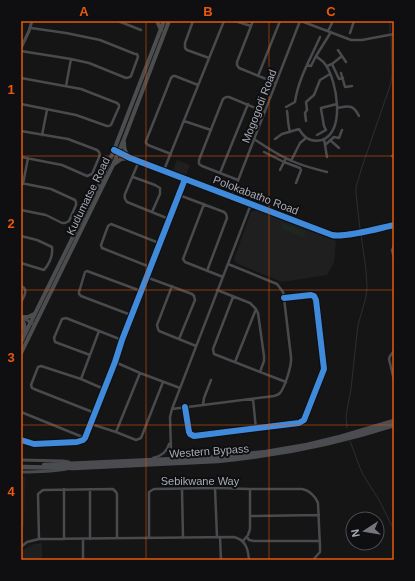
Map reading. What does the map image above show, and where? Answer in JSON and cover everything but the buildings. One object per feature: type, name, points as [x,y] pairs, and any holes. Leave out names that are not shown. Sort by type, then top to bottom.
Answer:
[{"type":"highway","name":"Western Bypass","points":[[74,466],[241,455],[286,449],[340,437],[394,421]]},
{"type":"highway","name":"Western Bypass","points":[[21,467],[218,461],[287,453],[341,441],[394,424]]},
{"type":"highway","name":"Western Bypass","points":[[21,464],[38,466]]},
{"type":"main road","points":[[158,21],[161,30]]},
{"type":"main road","name":"Kudumatse Road","points":[[21,342],[24,335],[33,323],[36,312],[116,151],[161,30],[167,21]]},
{"type":"main road","name":"Kudumatse Road","points":[[21,353],[33,323],[113,165],[116,151],[124,139],[167,21]]},
{"type":"main road","points":[[124,139],[124,149],[130,158]]},
{"type":"main road","points":[[113,165],[121,159],[130,158]]},
{"type":"main road","points":[[24,335],[25,327],[21,317],[28,317],[36,312]]},
{"type":"street","points":[[21,48],[31,28],[32,21]]},
{"type":"street","points":[[118,21],[141,30]]},
{"type":"street","points":[[193,21],[185,43],[185,48],[209,58]]},
{"type":"street","points":[[164,170],[224,21]]},
{"type":"street","points":[[235,21],[251,26]]},
{"type":"street","points":[[253,21],[237,65],[239,68],[276,83]]},
{"type":"street","points":[[258,76],[280,21]]},
{"type":"street","points":[[300,21],[351,40],[362,40],[394,34]]},
{"type":"street","name":"Mogogodi Road","points":[[232,196],[300,21]]},
{"type":"street","points":[[307,65],[311,66],[330,32],[332,21]]},
{"type":"street","points":[[350,33],[354,21]]},
{"type":"street","points":[[21,51],[89,63],[126,78],[131,76],[138,57],[137,54],[100,40],[31,28]]},
{"type":"street","points":[[290,132],[287,109],[295,102],[307,65],[320,37]]},
{"type":"street","points":[[338,50],[346,62]]},
{"type":"street","points":[[275,139],[282,134],[298,129],[306,138],[314,140],[324,139],[335,125],[337,104],[335,88],[327,66],[316,56]]},
{"type":"street","points":[[327,66],[342,56]]},
{"type":"street","points":[[66,86],[71,59]]},
{"type":"street","points":[[332,64],[339,79],[343,78]]},
{"type":"street","points":[[341,72],[345,87],[352,86]]},
{"type":"street","points":[[306,121],[306,102],[314,95],[320,80],[330,74]]},
{"type":"street","points":[[171,154],[146,144],[170,78],[175,76],[198,85]]},
{"type":"street","points":[[21,78],[81,89],[119,104],[119,107],[111,125],[106,126],[76,115],[21,104]]},
{"type":"street","points":[[238,180],[199,164],[199,160],[223,99],[229,96],[265,112]]},
{"type":"street","points":[[220,173],[248,104]]},
{"type":"street","points":[[317,135],[326,130],[321,109],[337,104]]},
{"type":"street","points":[[337,108],[352,108],[356,110],[359,116]]},
{"type":"street","points":[[42,135],[47,110]]},
{"type":"street","points":[[184,120],[211,130]]},
{"type":"street","points":[[325,145],[334,137],[339,138],[342,130]]},
{"type":"street","points":[[21,131],[68,139],[98,150],[100,155],[92,174],[87,176],[62,165],[21,157]]},
{"type":"street","points":[[291,161],[300,143],[306,138]]},
{"type":"street","points":[[254,139],[291,161],[327,172]]},
{"type":"street","points":[[324,139],[327,157]]},
{"type":"street","points":[[330,140],[339,148]]},
{"type":"street","name":"Polokabatho Road","points":[[116,151],[130,158],[336,236],[353,234],[394,225]]},
{"type":"street","points":[[264,152],[300,168],[301,170],[296,183]]},
{"type":"street","points":[[21,210],[46,215],[65,223],[69,221],[76,205],[75,200],[51,189],[22,184],[28,158]]},
{"type":"street","points":[[280,170],[286,158]]},
{"type":"street","points":[[140,161],[125,194],[125,199],[127,202],[169,219]]},
{"type":"street","points":[[133,177],[156,185],[160,188],[160,194],[152,212]]},
{"type":"street","points":[[21,440],[34,444],[77,442],[84,439],[116,362],[131,315],[185,179]]},
{"type":"street","points":[[179,195],[226,214],[227,218],[206,271]]},
{"type":"street","points":[[204,204],[184,259],[185,262],[223,276]]},
{"type":"street","points":[[175,459],[171,454],[170,417],[172,409],[251,204]]},
{"type":"street","points":[[150,267],[102,248],[101,245],[108,226],[111,224],[159,243]]},
{"type":"street","points":[[21,236],[37,240],[52,247],[50,261],[44,270],[21,263]]},
{"type":"street","points":[[394,246],[392,250],[394,258]]},
{"type":"street","points":[[172,409],[277,395],[281,392],[286,382],[292,358],[284,298],[281,289],[277,284],[228,264]]},
{"type":"street","points":[[131,315],[81,296],[79,292],[86,271],[141,291]]},
{"type":"street","points":[[146,278],[172,286],[194,296],[195,300],[180,339]]},
{"type":"street","points":[[21,286],[26,290],[21,302]]},
{"type":"street","points":[[172,286],[157,328],[159,331],[196,346]]},
{"type":"street","points":[[217,290],[250,303],[256,309],[258,313],[264,356],[264,361],[260,372]]},
{"type":"street","points":[[185,407],[189,432],[194,436],[301,423],[304,420],[324,369],[316,298],[311,294],[284,298]]},
{"type":"street","points":[[233,297],[213,351],[214,354],[286,382]]},
{"type":"street","points":[[235,362],[256,309]]},
{"type":"street","points":[[21,317],[33,323]]},
{"type":"street","points":[[90,355],[55,342],[54,338],[62,319],[66,318],[122,340]]},
{"type":"street","points":[[81,380],[99,331]]},
{"type":"street","points":[[394,351],[389,359],[394,380]]},
{"type":"street","points":[[116,362],[180,388]]},
{"type":"street","points":[[95,414],[32,388],[31,385],[40,366],[43,366],[104,390]]},
{"type":"street","points":[[116,432],[140,373]]},
{"type":"street","points":[[203,405],[211,380]]},
{"type":"street","points":[[91,424],[136,440],[142,438],[163,382]]},
{"type":"street","points":[[253,399],[256,429]]},
{"type":"street","points":[[21,412],[84,439]]},
{"type":"street","points":[[147,460],[163,454],[168,446],[170,436]]},
{"type":"street","points":[[21,460],[63,461],[74,466]]},
{"type":"street","points":[[21,472],[60,471],[74,466]]},
{"type":"street","points":[[215,488],[217,537]]},
{"type":"street","points":[[39,540],[38,494],[43,490],[64,489],[113,489],[116,492],[117,538]]},
{"type":"street","points":[[64,489],[64,539]]},
{"type":"street","points":[[90,489],[90,539]]},
{"type":"street","name":"Sebikwane Way","points":[[149,538],[149,492],[154,489],[304,489],[318,501],[320,541]]},
{"type":"street","points":[[182,489],[183,538]]},
{"type":"street","points":[[243,541],[247,538],[250,529],[250,489]]},
{"type":"street","points":[[250,516],[319,515]]},
{"type":"street","points":[[220,537],[221,560]]},
{"type":"street","points":[[21,547],[27,542],[39,540],[234,537],[243,541],[248,551],[249,560]]},
{"type":"street","points":[[247,538],[254,541],[320,541],[320,552],[313,560]]},
{"type":"street","points":[[83,539],[83,560]]},
{"type":"shaded area","points":[[177,160],[190,165],[186,175],[173,170]]},
{"type":"shaded area","points":[[256,210],[336,241],[334,263],[327,275],[282,282],[236,263],[234,259],[251,212]]},
{"type":"shaded area","points":[[282,223],[306,231],[304,237],[281,229]]},
{"type":"shaded area","points":[[21,477],[25,477],[24,526],[21,531]]},
{"type":"shaded area","points":[[42,543],[42,560],[21,560],[21,551],[34,544]]},
{"type":"waterway","points":[[390,21],[390,32]]},
{"type":"waterway","points":[[360,229],[356,187],[391,83],[391,36]]},
{"type":"waterway","points":[[347,428],[346,416],[351,389],[358,325],[366,297],[367,287],[361,235]]},
{"type":"waterway","points":[[350,441],[362,473],[379,500],[394,530]]},
{"type":"cycle path","points":[[114,150],[130,158],[332,235],[338,236],[354,234],[394,225]]},
{"type":"cycle path","points":[[21,440],[34,444],[77,442],[85,438],[185,179]]},
{"type":"cycle path","points":[[185,407],[189,432],[194,436],[299,423],[304,420],[324,369],[316,300],[314,296],[311,295],[284,298]]}]
